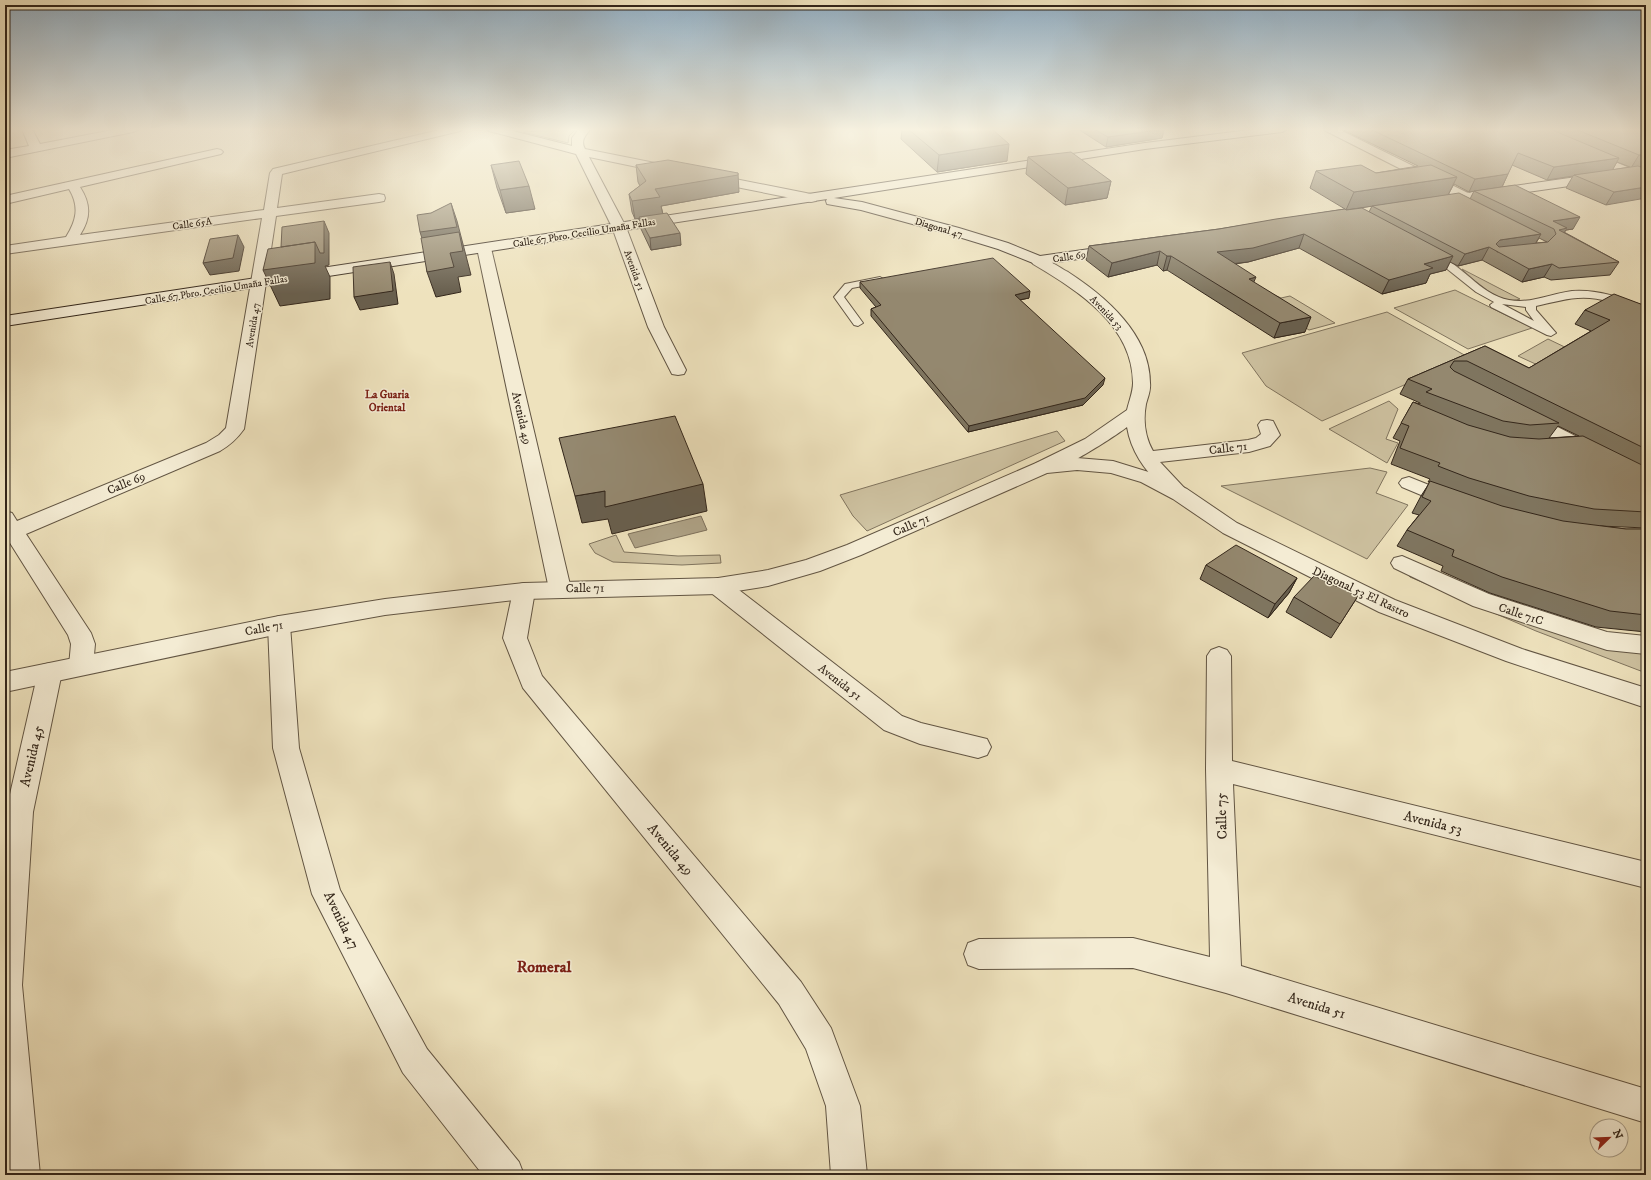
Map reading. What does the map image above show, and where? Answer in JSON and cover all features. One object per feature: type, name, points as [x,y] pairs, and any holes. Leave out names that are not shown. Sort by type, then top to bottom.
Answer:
[{"type":"street","points":[[5,200],[77,184]]},
{"type":"street","name":"Avenida 47","points":[[235,429],[274,184]]},
{"type":"street","name":"Avenida 51","points":[[597,184],[619,227],[656,327],[678,370]]},
{"type":"street","points":[[741,184],[811,198]]},
{"type":"street","name":"Calle 67 Pbro. Cecilio Umaña Fallas","points":[[5,321],[902,184]]},
{"type":"street","points":[[1432,184],[1465,202]]},
{"type":"street","points":[[1428,203],[1451,199],[1465,202],[1567,184]]},
{"type":"street","points":[[71,240],[79,226],[84,209],[82,197],[73,185]]},
{"type":"street","points":[[862,206],[853,203],[848,198],[864,190]]},
{"type":"street","name":"Calle 65A","points":[[5,250],[379,198]]},
{"type":"street","name":"Diagonal 47","points":[[789,201],[833,201],[862,206],[1003,246],[1038,261]]},
{"type":"street","name":"Calle 69","points":[[1038,261],[1132,247]]},
{"type":"street","name":"Avenida 49","points":[[484,248],[560,589]]},
{"type":"street","name":"Avenida 53","points":[[1038,261],[1063,274],[1085,290],[1105,307],[1125,330],[1138,356],[1142,383],[1136,412]]},
{"type":"street","name":"Calle 71","points":[[5,682],[279,625],[385,608],[524,591],[718,586],[768,578],[812,566],[854,550],[1070,456],[1116,428],[1136,412]]},
{"type":"street","name":"Diagonal 53 El Rastro","points":[[1136,412],[1135,426],[1139,442],[1147,458],[1161,476],[1180,494],[1230,528],[1387,606],[1514,655],[1646,698]]},
{"type":"street","points":[[1514,412],[1604,458]]},
{"type":"street","name":"Calle 71","points":[[1147,458],[1249,446],[1263,442],[1271,435],[1268,425]]},
{"type":"street","name":"Calle 69","points":[[9,525],[213,447],[226,439],[235,429]]},
{"type":"street","points":[[1545,446],[1577,444]]},
{"type":"street","points":[[1043,467],[1077,464],[1112,467],[1148,478],[1180,494]]},
{"type":"street","points":[[1409,483],[1472,508]]},
{"type":"street","points":[[9,525],[79,633],[82,644],[81,666]]},
{"type":"street","name":"Calle 71C","points":[[1402,563],[1480,600],[1607,641],[1646,645]]},
{"type":"street","name":"Avenida 51","points":[[718,586],[893,723],[920,733],[978,747]]},
{"type":"street","name":"Avenida 49","points":[[524,591],[515,638],[532,681],[790,993],[819,1040],[843,1106],[849,1175]]},
{"type":"street","name":"Avenida 47","points":[[279,625],[286,748],[327,894],[414,1061],[506,1175]]},
{"type":"street","name":"Calle 75","points":[[1219,656],[1219,769],[1226,977]]},
{"type":"street","name":"Avenida 45","points":[[22,1175],[6,985],[19,812],[50,672]]},
{"type":"street","name":"Avenida 53","points":[[1219,769],[1646,875]]},
{"type":"street","name":"Avenida 51","points":[[979,954],[1133,953],[1226,977],[1646,1106]]},
{"type":"lane","points":[[1419,250],[1454,269],[1467,281],[1490,297],[1508,303],[1532,305],[1581,294],[1608,298],[1646,311]]},
{"type":"lane","points":[[858,323],[839,297],[849,286],[894,278]]},
{"type":"lane","points":[[1467,281],[1462,288],[1551,333],[1531,310],[1532,305]]},
{"type":"shaded area","points":[[1462,269],[1520,299],[1505,299],[1489,292]]},
{"type":"shaded area","points":[[1264,290],[1281,298],[1290,296],[1335,323],[1309,330],[1250,293]]},
{"type":"shaded area","points":[[1455,290],[1532,328],[1468,349],[1394,308]]},
{"type":"shaded area","points":[[1387,312],[1468,357],[1322,421],[1266,386],[1242,353]]},
{"type":"shaded area","points":[[1548,339],[1571,350],[1542,367],[1518,356]]},
{"type":"shaded area","points":[[1389,401],[1398,409],[1386,439],[1398,443],[1387,463],[1329,429]]},
{"type":"shaded area","points":[[1057,431],[1065,441],[867,531],[853,516],[840,495]]},
{"type":"shaded area","points":[[1370,468],[1387,472],[1376,493],[1408,505],[1367,559],[1221,486]]},
{"type":"shaded area","points":[[701,516],[707,530],[635,548],[628,534]]},
{"type":"shaded area","points":[[616,535],[624,552],[678,556],[720,555],[721,563],[682,565],[613,562],[595,553],[589,544]]},
{"type":"shaded area","points":[[1402,569],[1646,654],[1646,673],[1536,631],[1410,577]]},
{"type":"building","points":[[498,184],[528,184],[529,186],[500,190]]},
{"type":"building","points":[[642,184],[684,184],[655,189],[660,197],[632,201],[629,194]]},
{"type":"building","points":[[1063,184],[1092,184],[1068,188]]},
{"type":"building","points":[[1340,184],[1408,184],[1354,192]]},
{"type":"building","points":[[1595,184],[1646,184],[1646,187],[1614,192]]},
{"type":"building","points":[[1515,185],[1580,217],[1553,221],[1567,228],[1559,230],[1619,262],[1559,268],[1552,264],[1529,269],[1489,247],[1465,254],[1372,206],[1459,193],[1541,234],[1500,240],[1496,244],[1499,247],[1548,242],[1556,234],[1554,229],[1474,191]]},
{"type":"building","points":[[451,203],[457,227],[420,232],[417,215],[431,213]]},
{"type":"building","points":[[1362,208],[1453,256],[1424,264],[1433,268],[1389,280],[1304,234],[1253,248],[1217,252],[1256,277],[1249,279],[1311,317],[1280,323],[1171,256],[1167,256],[1160,251],[1112,263],[1089,246],[1219,229],[1345,209]]},
{"type":"building","points":[[667,213],[680,233],[650,238],[639,217]]},
{"type":"building","points":[[324,221],[324,253],[320,253],[315,242],[281,247],[282,227]]},
{"type":"building","points":[[459,232],[463,251],[450,253],[454,267],[427,272],[421,238]]},
{"type":"building","points":[[238,235],[233,258],[203,263],[210,239]]},
{"type":"building","points":[[315,242],[315,263],[263,270],[268,249]]},
{"type":"building","points":[[993,258],[1030,291],[1015,295],[1105,378],[1085,398],[969,426],[871,309],[881,305],[860,282]]},
{"type":"building","points":[[390,262],[393,291],[354,297],[353,267]]},
{"type":"building","points":[[1614,294],[1646,306],[1646,449],[1467,361],[1454,361],[1450,367],[1454,371],[1559,423],[1530,425],[1503,421],[1426,392],[1432,389],[1408,379],[1485,346],[1529,368],[1610,320],[1585,310]]},
{"type":"building","points":[[1413,402],[1468,425],[1510,437],[1539,439],[1583,436],[1646,467],[1646,512],[1594,509],[1529,496],[1469,478],[1438,466],[1440,463],[1400,448],[1409,426],[1401,423]]},
{"type":"building","points":[[675,416],[703,484],[605,507],[605,491],[575,496],[559,438]]},
{"type":"building","points":[[1430,481],[1502,506],[1563,521],[1626,529],[1646,529],[1646,615],[1610,611],[1502,577],[1452,556],[1454,550],[1407,530],[1431,501],[1422,497]]},
{"type":"building","points":[[1236,545],[1297,578],[1275,604],[1206,565]]},
{"type":"building","points":[[1314,576],[1358,596],[1340,624],[1294,597]]},
{"type":"district","name":"La Guaria Oriental","points":[[387,400]]},
{"type":"district","name":"Romeral","points":[[544,966]]}]
